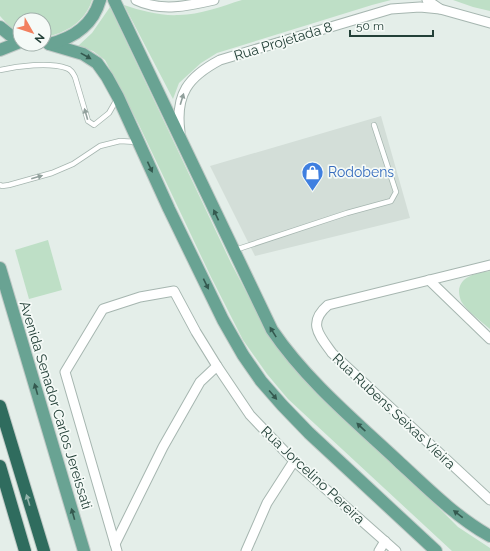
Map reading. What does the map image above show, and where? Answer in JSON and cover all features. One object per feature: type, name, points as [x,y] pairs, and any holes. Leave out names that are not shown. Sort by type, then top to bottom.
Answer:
[{"type":"highway","points":[[0,406],[44,551]]},
{"type":"highway","points":[[0,466],[25,551]]},
{"type":"main road","points":[[52,43],[62,41],[73,36],[84,28],[92,18],[100,0]]},
{"type":"main road","points":[[114,0],[181,137],[233,251],[272,330],[290,356],[325,393],[437,497],[464,519],[490,536]]},
{"type":"main road","points":[[0,27],[12,36]]},
{"type":"main road","points":[[0,50],[12,45]]},
{"type":"main road","points":[[52,46],[83,54],[97,63],[107,77],[118,97],[169,209],[223,320],[243,355],[261,381],[309,433],[436,551]]},
{"type":"main road","name":"Avenida Senador Carlos Jereissati","points":[[0,268],[84,551]]},
{"type":"street","points":[[136,0],[145,4],[170,8],[213,0]]},
{"type":"street","points":[[427,0],[440,9],[490,23]]},
{"type":"street","name":"Rua Projetada 8","points":[[181,137],[178,120],[181,98],[194,78],[206,68],[220,60],[391,9],[420,7],[440,9]]},
{"type":"street","points":[[428,280],[490,265]]},
{"type":"street","points":[[428,280],[490,339]]},
{"type":"street","name":"Rua Rubens Seixas Vieira","points":[[428,280],[328,305],[319,312],[316,322],[318,333],[332,353],[490,500]]},
{"type":"street","name":"Rua Jorcelino Pereira","points":[[116,548],[65,372],[103,310],[140,297],[174,291],[196,332],[250,415],[294,461],[396,551]]},
{"type":"street","points":[[116,548],[163,447],[200,382],[217,366]]},
{"type":"street","points":[[246,551],[267,503],[294,461]]},
{"type":"street","points":[[379,551],[385,541]]},
{"type":"lane","points":[[0,70],[18,66],[46,65],[67,68],[72,71],[75,77],[88,121],[94,125],[109,113],[118,97]]},
{"type":"lane","points":[[233,251],[347,213],[391,201],[396,192],[374,126]]},
{"type":"lane","points":[[0,185],[9,185],[52,173],[74,164],[100,146],[120,141],[138,142]]},
{"type":"shaded area","name":"Rodobens","points":[[381,116],[410,218],[255,256],[210,166]]},
{"type":"green space","points":[[0,0],[92,0],[89,8],[80,20],[60,33],[52,35],[52,12],[12,12],[12,29],[0,16]]},
{"type":"green space","points":[[242,0],[391,0],[217,53],[201,63],[179,83],[173,99],[124,5],[151,13],[165,15],[187,15],[203,12]]},
{"type":"green space","points":[[453,0],[490,0],[490,11],[473,7]]},
{"type":"green space","points":[[110,7],[231,263],[262,322],[277,345],[458,527],[490,548],[490,551],[452,551],[288,399],[267,374],[243,340],[211,277],[139,125],[105,60],[93,51],[78,46],[92,33]]},
{"type":"green space","points":[[48,240],[62,290],[29,299],[15,250]]},
{"type":"green space","points":[[490,271],[490,329],[474,316],[463,304],[459,291],[462,282],[470,276]]},
{"type":"place","name":"Rodobens","points":[[313,192]]}]
